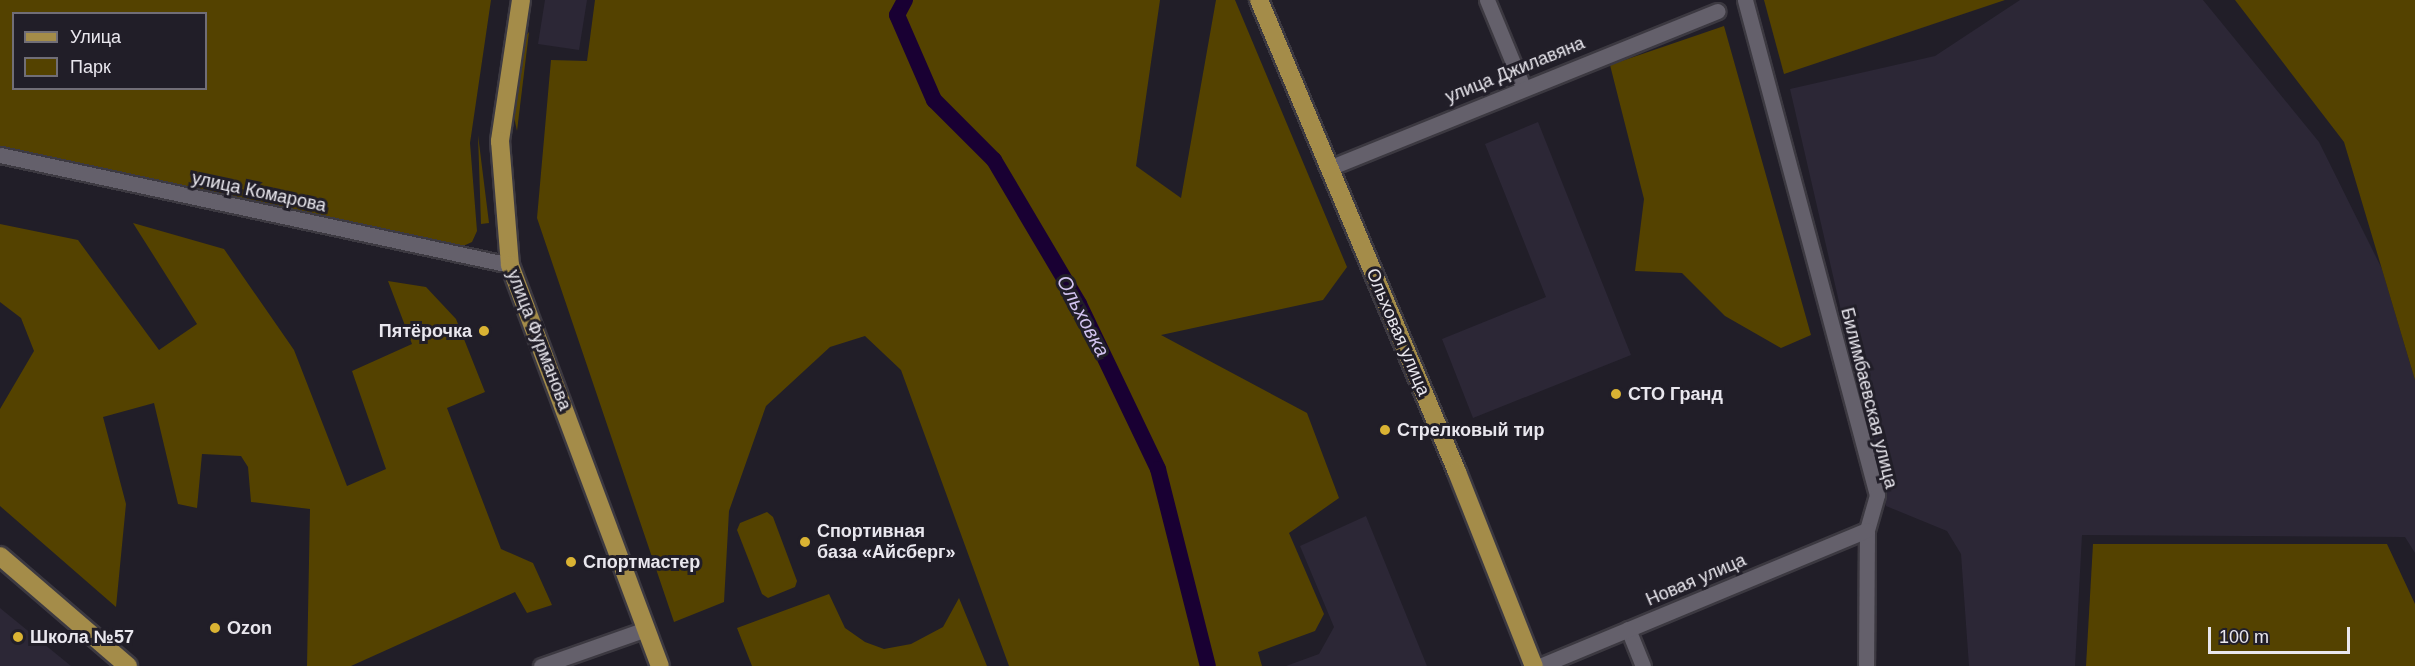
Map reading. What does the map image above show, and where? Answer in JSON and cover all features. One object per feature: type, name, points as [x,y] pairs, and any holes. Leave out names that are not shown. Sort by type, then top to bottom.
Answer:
[{"type":"main road","name":"улица Фурманова","points":[[521,0],[500,141],[510,265],[660,666]]},
{"type":"main road","name":"Ольховая улица","points":[[1259,0],[1534,666]]},
{"type":"main road","points":[[0,556],[128,666]]},
{"type":"street","points":[[1487,0],[1523,87]]},
{"type":"street","name":"Билимбаевская улица","points":[[1745,0],[1876,495],[1867,530],[1866,666]]},
{"type":"street","name":"улица Джилавяна","points":[[1329,168],[1523,87],[1718,11]]},
{"type":"street","name":"улица Комарова","points":[[0,155],[510,265]]},
{"type":"street","name":"Новая улица","points":[[1540,666],[1867,530]]},
{"type":"street","points":[[541,666],[646,628]]},
{"type":"street","points":[[1628,629],[1643,666]]},
{"type":"shaded area","points":[[545,0],[587,0],[579,50],[538,44]]},
{"type":"shaded area","points":[[2020,0],[2203,0],[2319,142],[2382,269],[2415,380],[2415,553],[2405,537],[2082,535],[2075,666],[1969,666],[1961,554],[1947,531],[1886,506],[1790,89],[1935,56]]},
{"type":"shaded area","points":[[1538,122],[1631,355],[1473,418],[1442,339],[1546,297],[1485,144]]},
{"type":"shaded area","points":[[1366,516],[1427,666],[1286,666],[1319,654],[1334,627],[1300,546]]},
{"type":"shaded area","name":"Школа №57","points":[[0,608],[71,666],[0,666]]},
{"type":"green space","points":[[0,0],[491,0],[470,143],[477,231],[472,242],[461,247],[0,147]]},
{"type":"green space","points":[[595,0],[1160,0],[1136,166],[1181,198],[1216,0],[1235,0],[1347,267],[1323,300],[1161,335],[1307,413],[1339,498],[1289,533],[1324,614],[1315,631],[1258,652],[1262,666],[1009,666],[901,370],[865,336],[830,347],[766,406],[729,511],[724,602],[674,622],[537,218],[551,60],[587,61]]},
{"type":"green space","points":[[1764,0],[2005,0],[1784,74]]},
{"type":"green space","points":[[2235,0],[2415,0],[2415,380],[2344,142]]},
{"type":"green space","points":[[1724,26],[1811,335],[1781,348],[1725,316],[1682,273],[1635,271],[1644,199],[1610,65]]},
{"type":"green space","points":[[529,32],[517,131],[513,112],[524,38]]},
{"type":"green space","points":[[478,135],[489,223],[481,224]]},
{"type":"green space","points":[[133,223],[224,249],[294,350],[347,486],[386,469],[352,371],[412,344],[388,281],[426,287],[456,319],[485,392],[447,408],[501,549],[533,563],[552,605],[527,613],[515,592],[351,666],[307,666],[310,509],[251,502],[248,467],[241,456],[202,454],[197,508],[178,504],[154,403],[103,417],[126,504],[116,607],[0,506],[0,409],[34,351],[21,318],[0,302],[0,224],[78,240],[159,350],[197,324]]},
{"type":"green space","points":[[767,512],[773,517],[797,581],[795,587],[768,598],[762,594],[737,530],[740,523]]},
{"type":"green space","points":[[2093,544],[2387,544],[2415,604],[2415,666],[2086,666]]},
{"type":"green space","points":[[829,594],[845,628],[865,642],[884,649],[911,644],[943,627],[959,598],[987,666],[752,666],[737,628]]},
{"type":"waterway","name":"Ольховка","points":[[905,0],[897,15],[934,100],[994,160],[1079,304],[1158,469],[1208,666]]},
{"type":"place","name":"Пятёрочка","points":[[484,331]]},
{"type":"place","name":"СТО Гранд","points":[[1616,394]]},
{"type":"place","name":"Стрелковый тир","points":[[1385,430]]},
{"type":"place","name":"Спортивная база «Айсберг»","points":[[805,542]]},
{"type":"place","name":"Спортмастер","points":[[571,562]]},
{"type":"place","name":"Ozon","points":[[215,628]]},
{"type":"place","name":"Школа №57","points":[[18,637]]}]
